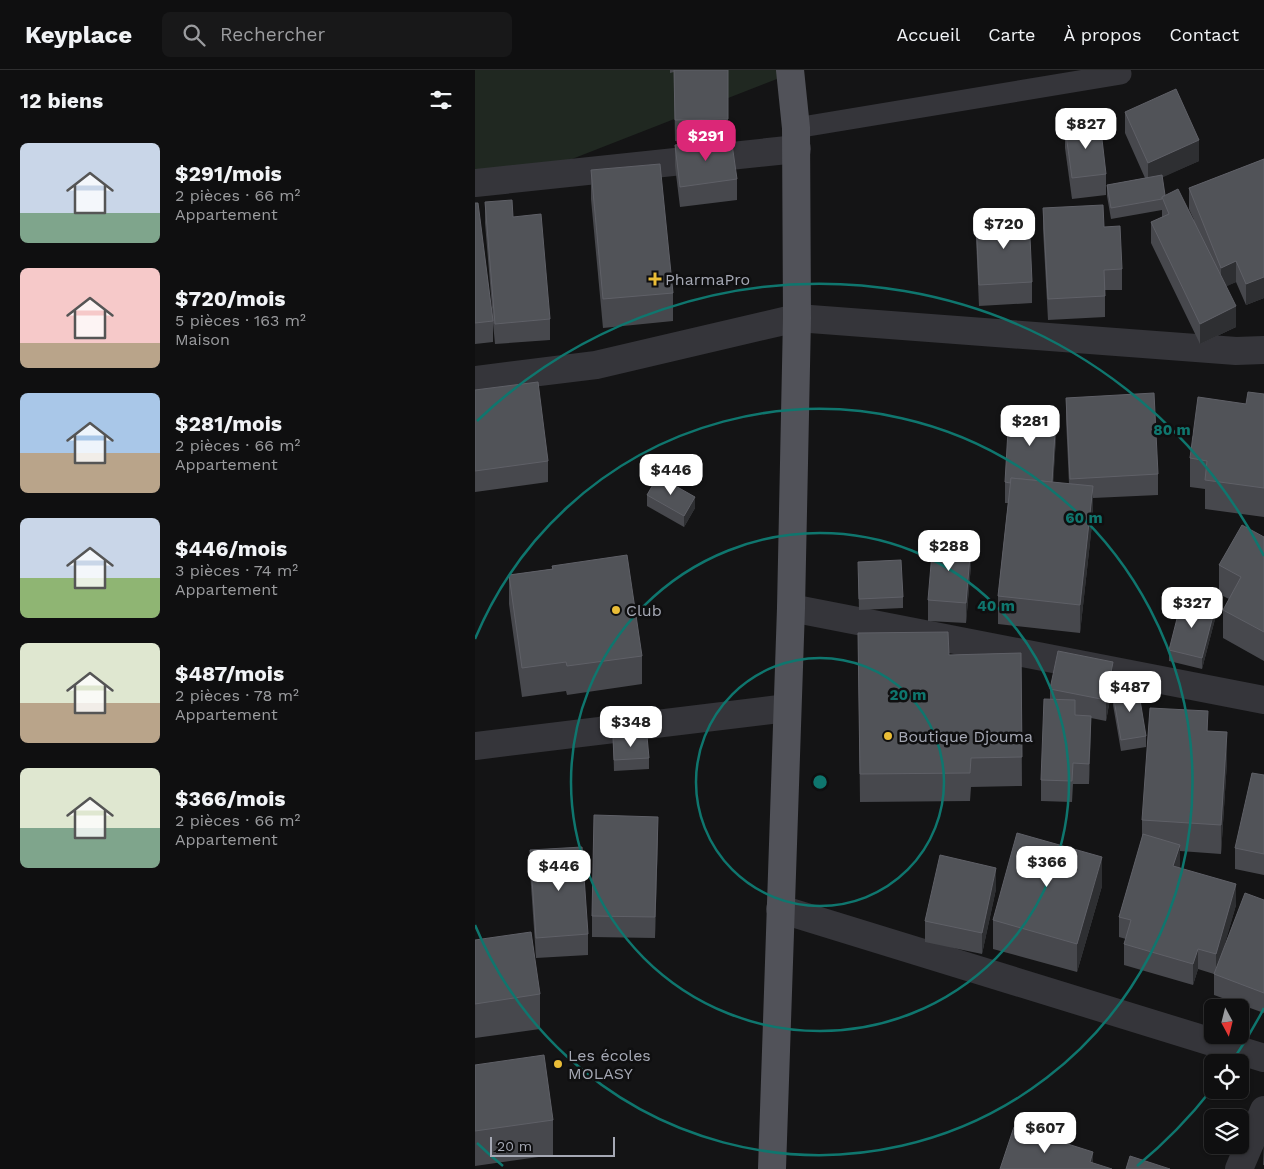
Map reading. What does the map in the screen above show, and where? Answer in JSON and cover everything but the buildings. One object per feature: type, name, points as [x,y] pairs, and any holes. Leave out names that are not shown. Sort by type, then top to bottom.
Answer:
[{"type":"main road","points":[[772,1169],[791,608],[797,318],[797,139],[790,70]]},
{"type":"street","points":[[475,183],[797,139]]},
{"type":"street","points":[[475,380],[596,365],[797,318],[1236,351],[1264,350]]},
{"type":"street","points":[[791,608],[1264,700]]},
{"type":"street","points":[[475,746],[787,708]]},
{"type":"street","points":[[780,909],[1264,1058]]},
{"type":"street","points":[[1239,1169],[1264,1110]]},
{"type":"lane","points":[[797,139],[1121,74]]},
{"type":"shaded area","points":[[475,70],[800,70],[475,197]]},
{"type":"place","name":"PharmaPro","points":[[655,279]]},
{"type":"place","name":"Club","points":[[616,610]]},
{"type":"place","name":"Boutique Djouma","points":[[888,736]]},
{"type":"place","name":"Les écoles MOLASY","points":[[558,1064]]}]
